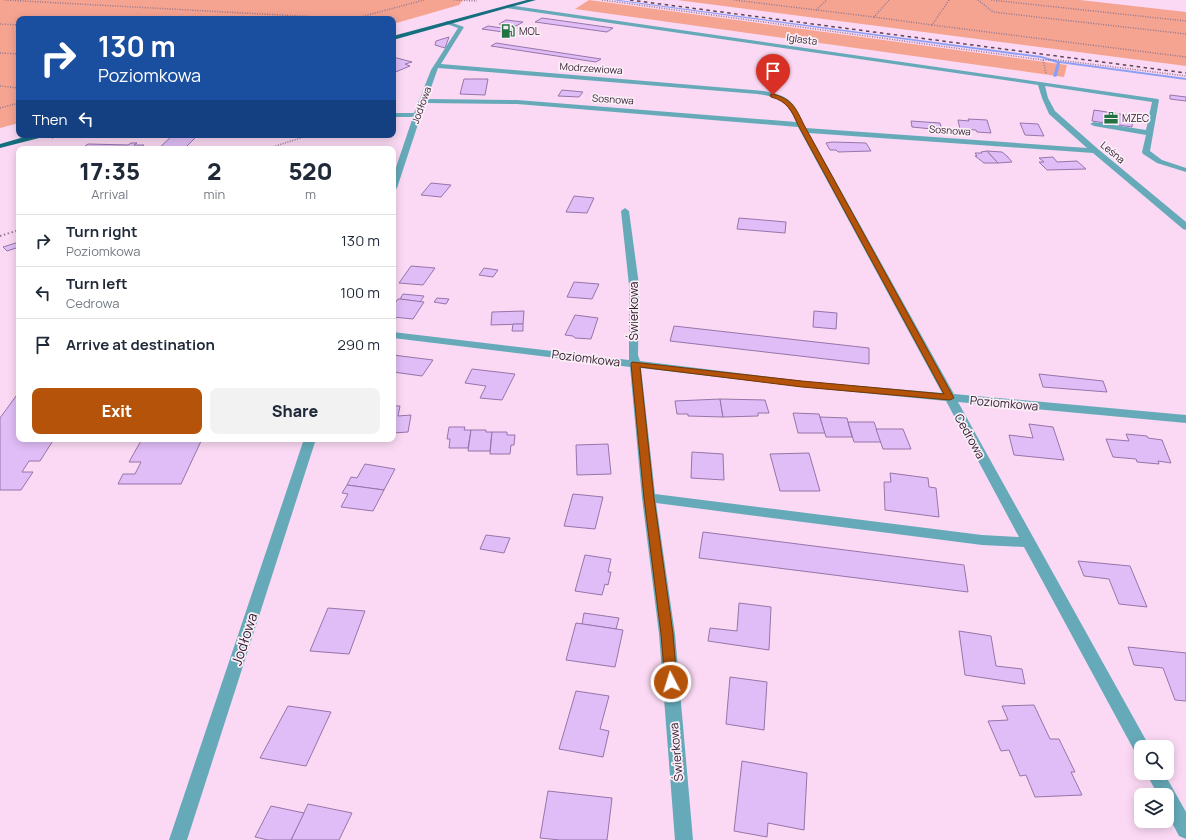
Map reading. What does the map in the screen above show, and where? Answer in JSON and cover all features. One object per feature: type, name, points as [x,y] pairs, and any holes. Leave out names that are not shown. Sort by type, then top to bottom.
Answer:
[{"type":"main road","points":[[396,37],[533,0]]},
{"type":"main road","points":[[0,142],[16,138]]},
{"type":"main road","points":[[0,146],[29,138]]},
{"type":"street","name":"Iglasta","points":[[508,7],[1156,100],[1149,133]]},
{"type":"street","name":"Jodłowa","points":[[396,179],[417,116],[437,66],[461,27],[447,23]]},
{"type":"street","name":"Modrzewiowa","points":[[437,66],[744,90]]},
{"type":"street","name":"Leśna","points":[[1041,83],[1045,98],[1052,112],[1186,227]]},
{"type":"street","name":"Cedrowa","points":[[744,90],[765,93],[781,98],[793,108],[1137,740]]},
{"type":"street","name":"Sosnowa","points":[[423,101],[517,102],[802,127],[1095,150]]},
{"type":"street","points":[[396,115],[417,116]]},
{"type":"street","points":[[1094,124],[1149,133],[1146,152],[1152,158],[1186,170]]},
{"type":"street","name":"Świerkowa","points":[[625,211],[634,284],[633,355],[649,498],[667,634],[684,840]]},
{"type":"street","name":"Poziomkowa","points":[[396,335],[802,384],[1186,419]]},
{"type":"street","name":"Jodłowa","points":[[178,840],[309,442]]},
{"type":"street","points":[[649,498],[974,539],[1028,542]]},
{"type":"street","points":[[1159,780],[1186,830]]},
{"type":"path","points":[[5,0],[298,16]]},
{"type":"path","points":[[364,16],[424,0]]},
{"type":"path","points":[[454,0],[461,0]]},
{"type":"path","points":[[602,0],[1043,60],[1058,60],[1186,76]]},
{"type":"path","points":[[734,0],[1186,57]]},
{"type":"path","points":[[762,3],[766,0]]},
{"type":"path","points":[[816,10],[828,0]]},
{"type":"path","points":[[874,17],[889,0]]},
{"type":"path","points":[[932,25],[949,0]]},
{"type":"path","points":[[978,0],[993,12],[1186,34]]},
{"type":"path","points":[[991,0],[1186,21]]},
{"type":"path","points":[[0,24],[16,25]]},
{"type":"path","points":[[0,53],[16,54]]},
{"type":"path","points":[[0,86],[16,88]]},
{"type":"path","points":[[0,108],[16,104]]},
{"type":"path","points":[[275,146],[301,138]]},
{"type":"path","points":[[0,236],[16,231]]},
{"type":"shaded area","points":[[0,0],[463,0],[459,5],[396,23],[396,16],[16,16],[16,124],[0,128]]},
{"type":"shaded area","points":[[589,0],[1067,65],[1064,77],[575,9]]},
{"type":"shaded area","points":[[677,0],[1080,0],[1186,12],[1186,66]]},
{"type":"building","points":[[542,18],[613,28],[607,32],[535,22]]},
{"type":"building","points":[[506,20],[523,22],[516,26],[499,24]]},
{"type":"building","points":[[488,26],[516,30],[510,33],[482,29]]},
{"type":"building","points":[[449,37],[445,48],[435,45],[436,41]]},
{"type":"building","points":[[496,43],[601,59],[596,62],[491,46]]},
{"type":"building","points":[[396,58],[412,62],[405,64],[410,66],[396,72]]},
{"type":"building","points":[[464,79],[488,79],[485,95],[460,94]]},
{"type":"building","points":[[562,90],[583,92],[579,97],[558,96]]},
{"type":"building","points":[[1170,95],[1186,97],[1186,101],[1170,99]]},
{"type":"building","points":[[1094,110],[1133,116],[1132,127],[1092,121]]},
{"type":"building","points":[[968,119],[987,120],[991,133],[960,129],[958,120],[969,121]]},
{"type":"building","points":[[911,121],[940,123],[942,130],[912,127]]},
{"type":"building","points":[[1020,123],[1038,124],[1044,136],[1025,135]]},
{"type":"building","points":[[170,138],[195,138],[187,146],[161,146]]},
{"type":"building","points":[[131,143],[137,143],[134,145],[144,145],[85,146],[88,144],[128,145]]},
{"type":"building","points":[[826,143],[866,143],[871,151],[838,152],[836,150],[830,150]]},
{"type":"building","points":[[987,151],[998,163],[984,163],[975,156],[977,156],[975,153]]},
{"type":"building","points":[[987,151],[1002,152],[1012,162],[998,163]]},
{"type":"building","points":[[1053,157],[1057,162],[1077,161],[1086,169],[1047,170],[1039,162],[1044,162],[1039,158]]},
{"type":"building","points":[[431,183],[451,185],[441,197],[421,195]]},
{"type":"building","points":[[574,196],[594,198],[587,213],[566,212]]},
{"type":"building","points":[[739,218],[786,222],[785,233],[737,229]]},
{"type":"building","points":[[16,243],[16,248],[7,251],[3,247]]},
{"type":"building","points":[[411,266],[435,268],[423,285],[399,283]]},
{"type":"building","points":[[484,268],[498,270],[493,277],[479,275]]},
{"type":"building","points":[[574,282],[599,284],[592,299],[567,297]]},
{"type":"building","points":[[403,294],[424,296],[420,302],[400,299]]},
{"type":"building","points":[[437,298],[449,299],[446,304],[434,302]]},
{"type":"building","points":[[398,299],[424,302],[413,319],[396,317],[396,302]]},
{"type":"building","points":[[524,311],[523,324],[491,325],[492,312]]},
{"type":"building","points":[[814,311],[837,313],[836,329],[813,327]]},
{"type":"building","points":[[575,315],[598,318],[591,339],[575,338],[573,336],[565,335]]},
{"type":"building","points":[[513,324],[523,324],[523,331],[512,331]]},
{"type":"building","points":[[674,326],[869,348],[869,364],[670,341]]},
{"type":"building","points":[[396,355],[433,360],[422,376],[396,372]]},
{"type":"building","points":[[472,369],[515,374],[502,400],[480,398],[486,386],[465,383]]},
{"type":"building","points":[[1039,374],[1103,381],[1107,392],[1043,387]]},
{"type":"building","points":[[16,396],[16,442],[52,442],[40,461],[29,461],[22,472],[33,472],[21,490],[0,490],[0,418]]},
{"type":"building","points":[[720,399],[723,417],[688,416],[688,414],[677,414],[675,401]]},
{"type":"building","points":[[720,399],[765,400],[769,413],[758,413],[758,416],[723,417]]},
{"type":"building","points":[[396,406],[400,406],[398,416],[411,415],[408,432],[396,433]]},
{"type":"building","points":[[793,413],[819,414],[825,433],[798,433]]},
{"type":"building","points":[[820,417],[847,418],[852,437],[826,437]]},
{"type":"building","points":[[848,422],[874,422],[881,442],[854,442]]},
{"type":"building","points":[[1029,424],[1053,427],[1064,460],[1014,455],[1009,435],[1033,438]]},
{"type":"building","points":[[449,427],[465,427],[464,430],[471,430],[468,448],[449,448],[450,439],[447,439]]},
{"type":"building","points":[[876,429],[903,429],[911,449],[883,449]]},
{"type":"building","points":[[471,430],[486,430],[486,432],[492,432],[490,451],[468,451]]},
{"type":"building","points":[[492,432],[507,432],[507,435],[515,435],[514,445],[511,445],[510,454],[490,454]]},
{"type":"building","points":[[1126,434],[1147,436],[1148,438],[1162,440],[1171,463],[1158,461],[1159,464],[1137,462],[1136,459],[1113,457],[1106,439],[1129,441]]},
{"type":"building","points":[[140,442],[201,442],[181,484],[118,484],[123,474],[135,474],[141,462],[129,462]]},
{"type":"building","points":[[608,444],[611,474],[577,475],[576,445]]},
{"type":"building","points":[[692,452],[723,454],[724,480],[691,478]]},
{"type":"building","points":[[809,453],[820,491],[780,491],[770,454]]},
{"type":"building","points":[[365,464],[395,469],[384,490],[347,485],[351,477],[357,478]]},
{"type":"building","points":[[890,473],[928,478],[929,487],[936,488],[939,517],[885,510],[884,482],[891,482]]},
{"type":"building","points":[[347,485],[384,490],[373,511],[341,507],[348,494],[342,493]]},
{"type":"building","points":[[573,494],[603,497],[595,529],[564,526]]},
{"type":"building","points":[[703,532],[964,565],[968,592],[699,558]]},
{"type":"building","points":[[486,535],[510,538],[504,553],[480,549]]},
{"type":"building","points":[[585,555],[611,559],[608,572],[611,572],[608,585],[605,584],[602,595],[575,591]]},
{"type":"building","points":[[1078,561],[1130,566],[1147,607],[1119,604],[1109,579],[1084,576]]},
{"type":"building","points":[[739,603],[771,607],[769,650],[708,641],[710,628],[737,631]]},
{"type":"building","points":[[328,608],[365,611],[349,654],[310,651]]},
{"type":"building","points":[[584,613],[619,618],[616,629],[582,624]]},
{"type":"building","points":[[576,623],[623,630],[615,667],[566,660]]},
{"type":"building","points":[[959,631],[991,636],[996,666],[1022,669],[1025,684],[965,675]]},
{"type":"building","points":[[1128,647],[1186,653],[1186,701],[1175,700],[1163,668],[1134,665]]},
{"type":"building","points":[[730,677],[767,682],[764,730],[726,724]]},
{"type":"building","points":[[576,691],[609,696],[600,729],[609,731],[603,757],[559,749]]},
{"type":"building","points":[[1034,705],[1050,739],[1059,739],[1075,772],[1071,772],[1082,795],[1035,797],[1026,775],[1020,776],[1009,750],[1001,751],[988,721],[1008,720],[1002,706]]},
{"type":"building","points":[[288,706],[331,712],[306,766],[260,758]]},
{"type":"building","points":[[742,761],[807,773],[804,830],[768,823],[767,837],[734,831]]},
{"type":"building","points":[[548,791],[612,798],[607,840],[560,840],[540,838]]},
{"type":"building","points":[[308,804],[352,813],[339,840],[291,840]]},
{"type":"building","points":[[271,806],[304,813],[291,840],[268,840],[255,837]]},
{"type":"waterway","points":[[613,0],[1041,57],[1059,62]]},
{"type":"waterway","points":[[1055,76],[1059,62]]},
{"type":"waterway","points":[[1059,62],[1186,79]]},
{"type":"railway","points":[[630,0],[1186,73]]},
{"type":"place","name":"MOL","points":[[508,31]]},
{"type":"place","name":"MZEC","points":[[1111,118]]},
{"type":"route","points":[[671,682],[667,634],[649,498],[635,364],[802,384],[950,398],[793,108],[789,102],[773,95]]}]
